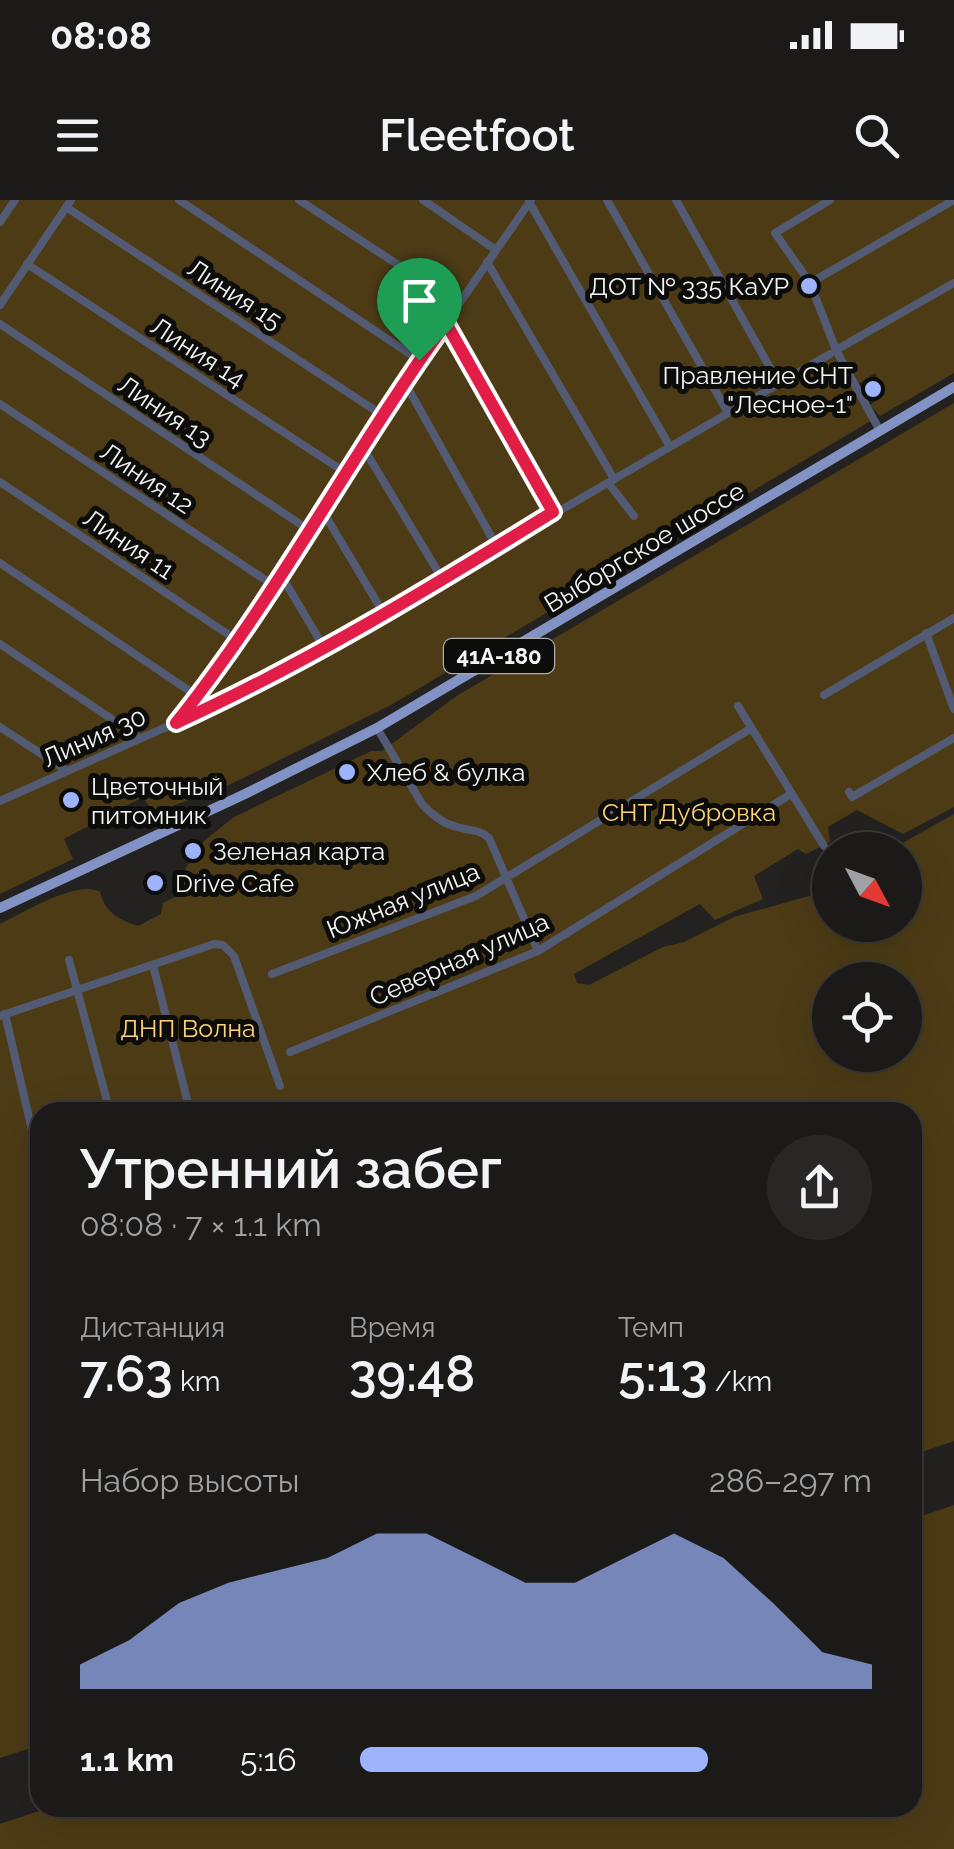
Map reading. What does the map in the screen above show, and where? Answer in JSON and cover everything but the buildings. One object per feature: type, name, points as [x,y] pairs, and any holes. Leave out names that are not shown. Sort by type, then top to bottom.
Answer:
[{"type":"main road","name":"Выборгское шоссе","points":[[0,908],[377,728],[954,387]]},
{"type":"street","points":[[0,222],[15,200]]},
{"type":"street","points":[[180,200],[419,360]]},
{"type":"street","points":[[299,200],[458,304]]},
{"type":"street","points":[[423,200],[496,250]]},
{"type":"street","points":[[607,200],[727,412]]},
{"type":"street","points":[[676,200],[778,382]]},
{"type":"street","points":[[830,200],[776,233],[810,283],[833,352],[880,431]]},
{"type":"street","points":[[810,283],[954,200]]},
{"type":"street","points":[[176,723],[282,575],[382,415],[530,201],[668,445]]},
{"type":"street","points":[[0,305],[68,203]]},
{"type":"street","name":"Линия 15","points":[[68,203],[382,415]]},
{"type":"street","points":[[487,262],[634,516]]},
{"type":"street","name":"Линия 14","points":[[28,264],[346,473]]},
{"type":"street","name":"Линия 30","points":[[0,801],[254,688],[326,649],[553,512],[612,482],[668,445],[954,283]]},
{"type":"street","points":[[446,323],[553,512]]},
{"type":"street","name":"Линия 13","points":[[0,324],[308,530]]},
{"type":"street","points":[[404,383],[497,547]]},
{"type":"street","name":"Линия 12","points":[[0,404],[273,586]]},
{"type":"street","points":[[364,448],[443,580]]},
{"type":"street","name":"Линия 11","points":[[0,482],[236,640]]},
{"type":"street","points":[[322,510],[384,614]]},
{"type":"street","points":[[0,563],[197,696]]},
{"type":"street","points":[[282,575],[326,649]]},
{"type":"street","points":[[824,695],[954,618]]},
{"type":"street","points":[[926,633],[954,709]]},
{"type":"street","points":[[0,644],[140,738]]},
{"type":"street","points":[[738,706],[815,832]]},
{"type":"street","points":[[0,727],[66,770]]},
{"type":"street","points":[[377,728],[422,804],[440,821],[482,832],[489,838],[538,951]]},
{"type":"street","name":"Южная улица","points":[[272,974],[476,896],[750,728]]},
{"type":"street","points":[[849,792],[852,797],[954,738]]},
{"type":"street","name":"Северная улица","points":[[290,1052],[538,951],[791,794]]},
{"type":"street","points":[[30,1124],[3,1015],[214,944],[229,948],[234,956],[280,1086]]},
{"type":"street","points":[[69,960],[107,1102]]},
{"type":"street","points":[[153,965],[188,1102]]},
{"type":"green space","points":[[0,200],[954,200],[954,373],[880,416],[870,405],[885,394],[875,373],[855,386],[874,419],[391,705],[227,786],[153,813],[143,797],[64,839],[73,859],[0,894]]},
{"type":"green space","points":[[954,403],[954,807],[907,832],[899,832],[857,810],[828,827],[829,832],[812,832],[812,851],[806,854],[798,849],[754,876],[763,899],[715,920],[700,904],[574,974],[577,983],[589,985],[734,917],[812,895],[812,942],[922,942],[922,832],[954,814],[954,1441],[922,1452],[922,1102],[30,1102],[30,1748],[0,1758],[0,924],[50,899],[90,889],[100,892],[114,914],[138,926],[161,914],[163,903],[187,891],[177,881],[205,840],[234,817],[371,751],[382,751],[458,695]]},
{"type":"green space","points":[[954,1505],[954,1849],[0,1849],[0,1824],[30,1814],[922,1817],[922,1516]]},
{"type":"place","name":"ДОТ № 335 КаУР","points":[[809,286]]},
{"type":"place","name":"Правление СНТ \"Лесное-1\"","points":[[873,389]]},
{"type":"place","name":"Хлеб & булка","points":[[347,772]]},
{"type":"place","name":"Цветочный питомник","points":[[71,800]]},
{"type":"place","name":"Зеленая карта","points":[[193,851]]},
{"type":"place","name":"Drive Cafe","points":[[155,883]]},
{"type":"route","points":[[446,323],[553,512],[326,649],[254,688],[176,723],[282,575],[419,360],[446,323]]},
{"type":"park label","name":"СНТ Дубровка","points":[[689,812]]},
{"type":"park label","name":"ДНП Волна","points":[[188,1028]]}]
